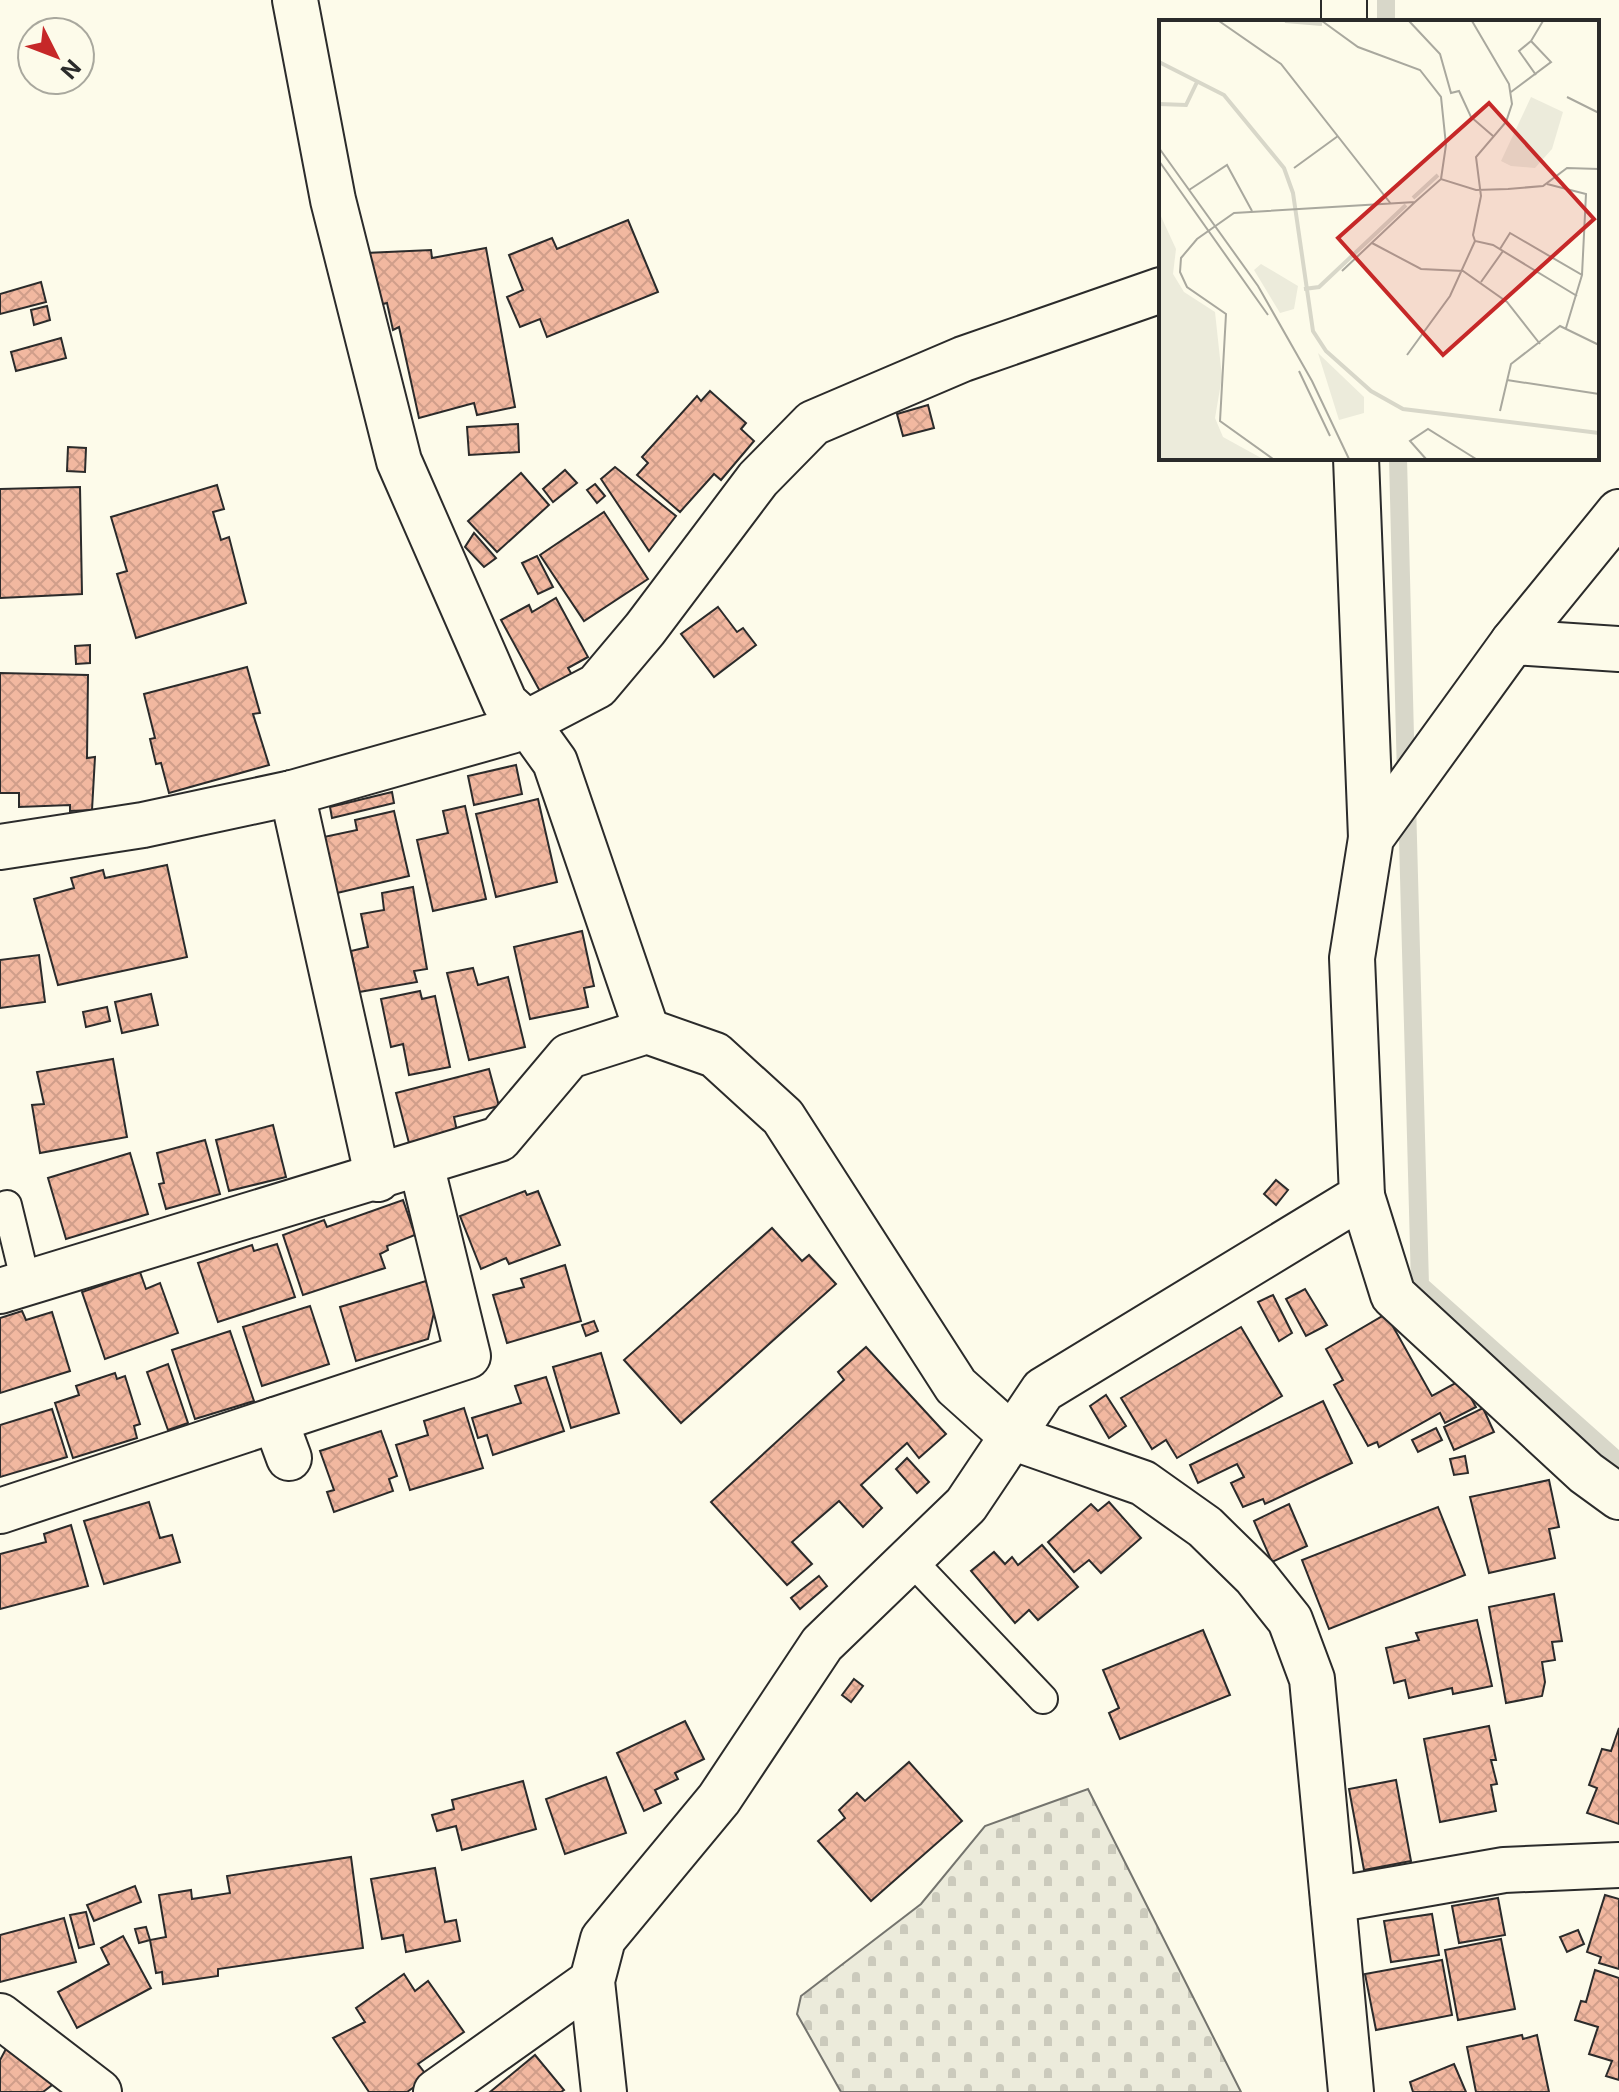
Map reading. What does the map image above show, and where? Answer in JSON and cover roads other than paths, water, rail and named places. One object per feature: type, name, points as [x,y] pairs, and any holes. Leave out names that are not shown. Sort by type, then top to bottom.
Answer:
[{"type":"street","points":[[295,0],[333,200],[399,461],[505,703],[527,723],[555,762],[647,1031]]},
{"type":"street","points":[[0,847],[143,825],[292,793],[511,731],[597,686],[645,629],[758,479],[813,423],[963,359],[1159,291]]},
{"type":"street","points":[[1356,460],[1371,838],[1352,958],[1362,1196],[1393,1295],[1586,1473],[1619,1497]]},
{"type":"street","points":[[1371,838],[1513,642],[1619,512]]},
{"type":"street","points":[[1513,642],[1619,649]]},
{"type":"street","points":[[292,793],[378,1179]]},
{"type":"street","points":[[13,1287],[378,1179],[499,1139],[569,1056],[647,1031],[715,1055],[783,1117],[956,1386],[1014,1438],[1143,1483],[1205,1527],[1255,1576],[1290,1620],[1312,1679],[1351,2092]]},
{"type":"street","points":[[0,1511],[282,1439],[468,1356],[421,1164]]},
{"type":"street","points":[[604,2092],[592,1981],[603,1939],[719,1799],[822,1644],[966,1505],[1014,1438],[1043,1390],[1362,1196]]},
{"type":"street","points":[[1333,1900],[1504,1870],[1619,1865]]},
{"type":"street","points":[[436,2092],[592,1981]]},
{"type":"street","points":[[0,2016],[99,2092]]},
{"type":"lane","points":[[7,1205],[13,1287]]},
{"type":"lane","points":[[910,1559],[1043,1699]]},
{"type":"waterway","points":[[1386,0],[1386,20]]},
{"type":"waterway","points":[[1398,460],[1406,777]]},
{"type":"waterway","points":[[1407,802],[1420,1285],[1619,1462]]}]
